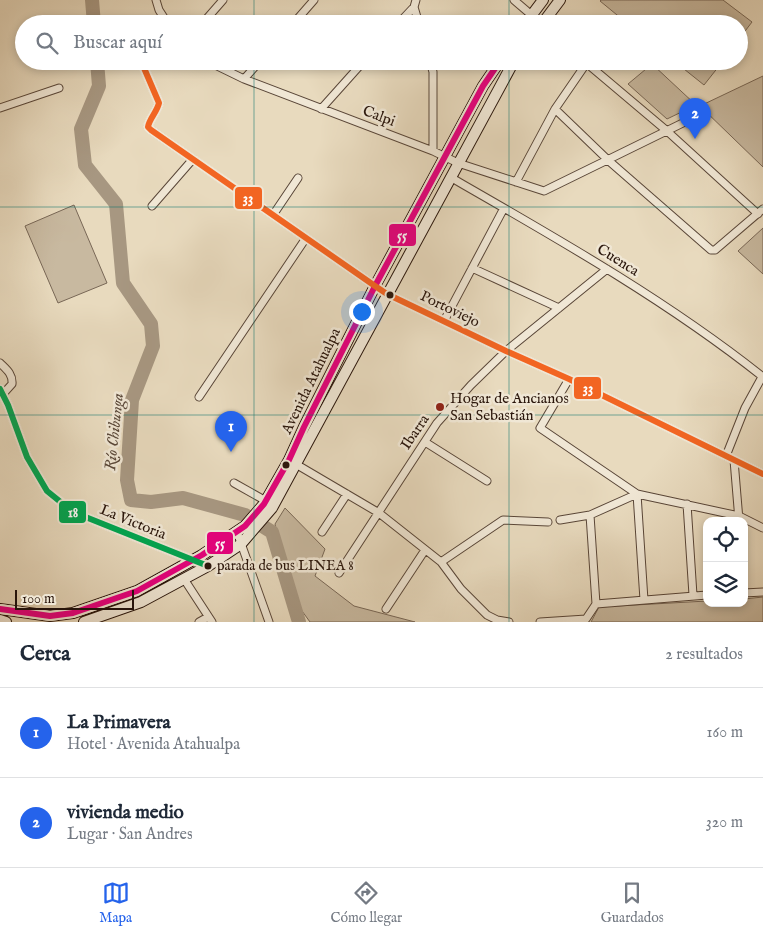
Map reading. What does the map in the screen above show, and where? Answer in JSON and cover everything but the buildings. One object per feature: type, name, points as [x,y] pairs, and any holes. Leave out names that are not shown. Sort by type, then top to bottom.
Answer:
[{"type":"main road","points":[[531,15],[543,0]]},
{"type":"main road","points":[[549,15],[560,0]]},
{"type":"main road","name":"Avenida Atahualpa","points":[[293,462],[304,427],[375,286],[446,158],[483,86],[494,70]]},
{"type":"main road","name":"Avenida Atahualpa","points":[[0,609],[50,616],[73,613],[137,591],[244,531],[267,504],[293,462],[509,70]]},
{"type":"main road","name":"Avenida Atahualpa","points":[[84,622],[142,602],[208,566],[241,544],[244,531]]},
{"type":"main road","points":[[0,620],[6,622]]},
{"type":"street","points":[[156,0],[162,15]]},
{"type":"street","points":[[210,15],[223,0]]},
{"type":"street","points":[[301,15],[314,0]]},
{"type":"street","points":[[514,0],[525,15]]},
{"type":"street","points":[[405,15],[415,3]]},
{"type":"street","name":"Portoviejo","points":[[145,70],[159,103],[148,127],[387,294],[569,379],[763,474]]},
{"type":"street","name":"Calpi","points":[[226,70],[244,79],[433,151],[458,163],[544,191],[609,160]]},
{"type":"street","points":[[244,79],[252,70]]},
{"type":"street","points":[[321,109],[356,70]]},
{"type":"street","points":[[432,70],[433,151]]},
{"type":"street","points":[[516,182],[555,109],[581,70]]},
{"type":"street","points":[[555,109],[685,229],[713,251],[760,211],[595,70]]},
{"type":"street","points":[[0,108],[59,88]]},
{"type":"street","points":[[609,160],[697,116]]},
{"type":"street","points":[[152,206],[193,159]]},
{"type":"street","name":"Cuenca","points":[[450,177],[685,318],[762,377]]},
{"type":"street","points":[[273,215],[298,178]]},
{"type":"street","points":[[444,321],[504,208]]},
{"type":"street","points":[[199,397],[306,238]]},
{"type":"street","points":[[472,268],[558,308]]},
{"type":"street","name":"Ibarra","points":[[338,573],[437,423],[471,385],[506,351],[606,269]]},
{"type":"street","points":[[0,363],[12,378],[12,384],[2,392]]},
{"type":"street","points":[[726,456],[745,408],[762,377]]},
{"type":"street","points":[[569,379],[540,428],[637,494],[687,504],[735,517]]},
{"type":"street","name":"La Victoria","points":[[2,392],[27,457],[47,491],[73,512],[208,566]]},
{"type":"street","points":[[425,442],[487,481]]},
{"type":"street","points":[[734,460],[739,517]]},
{"type":"street","points":[[293,462],[379,513],[442,562],[461,589],[487,615],[497,620],[509,622]]},
{"type":"street","points":[[234,483],[267,504]]},
{"type":"street","points":[[322,532],[347,494]]},
{"type":"street","points":[[560,520],[590,515],[637,494]]},
{"type":"street","points":[[637,494],[644,600]]},
{"type":"street","points":[[687,504],[693,595]]},
{"type":"street","points":[[540,622],[586,619],[596,604],[590,515]]},
{"type":"street","points":[[442,562],[503,520],[548,522]]},
{"type":"street","points":[[748,522],[763,528]]},
{"type":"street","points":[[241,544],[269,622]]},
{"type":"street","points":[[386,609],[425,550]]},
{"type":"street","points":[[184,579],[210,619],[199,622]]},
{"type":"street","points":[[748,593],[763,592]]},
{"type":"street","points":[[596,604],[703,595]]},
{"type":"shaded area","points":[[723,0],[743,15],[617,15],[600,1]]},
{"type":"shaded area","points":[[748,19],[752,22],[748,27]]},
{"type":"shaded area","points":[[645,70],[658,70],[696,105],[667,119],[628,84]]},
{"type":"shaded area","points":[[685,70],[716,70],[704,85]]},
{"type":"shaded area","points":[[763,76],[763,167],[700,106]]},
{"type":"shaded area","points":[[74,205],[107,283],[58,303],[25,226]]},
{"type":"shaded area","points":[[763,228],[763,274],[738,251]]},
{"type":"shaded area","points":[[285,508],[325,549],[315,576],[354,606],[415,622],[310,622],[297,604],[284,564],[275,524]]},
{"type":"shaded area","points":[[763,597],[763,622],[591,622],[599,607],[703,601],[703,607],[748,607],[748,599]]},
{"type":"waterway","name":"Río Chibunga","points":[[92,0],[93,15]]},
{"type":"waterway","name":"Río Chibunga","points":[[98,70],[99,86],[81,129],[85,165],[116,204],[123,283],[151,324],[153,346],[132,400],[127,480],[131,500],[151,502],[183,498],[245,515],[272,532],[299,622]]},
{"type":"transit line","name":"33","points":[[145,70],[159,103],[148,127],[151,130],[387,294],[569,379],[763,474]]},
{"type":"transit line","name":"55","points":[[0,609],[50,616],[73,613],[137,591],[202,555],[245,526],[264,504],[289,460],[375,286],[483,86],[494,70]]},
{"type":"transit line","name":"18","points":[[0,389],[8,405],[27,457],[47,491],[73,512],[208,566]]},
{"type":"place","name":"vivienda medio","points":[[695,139]]},
{"type":"place","name":"Hogar de Ancianos San Sebastián","points":[[440,407]]},
{"type":"place","name":"La Primavera","points":[[231,452]]},
{"type":"place","name":"parada de bus LINEA 8","points":[[208,566]]}]
